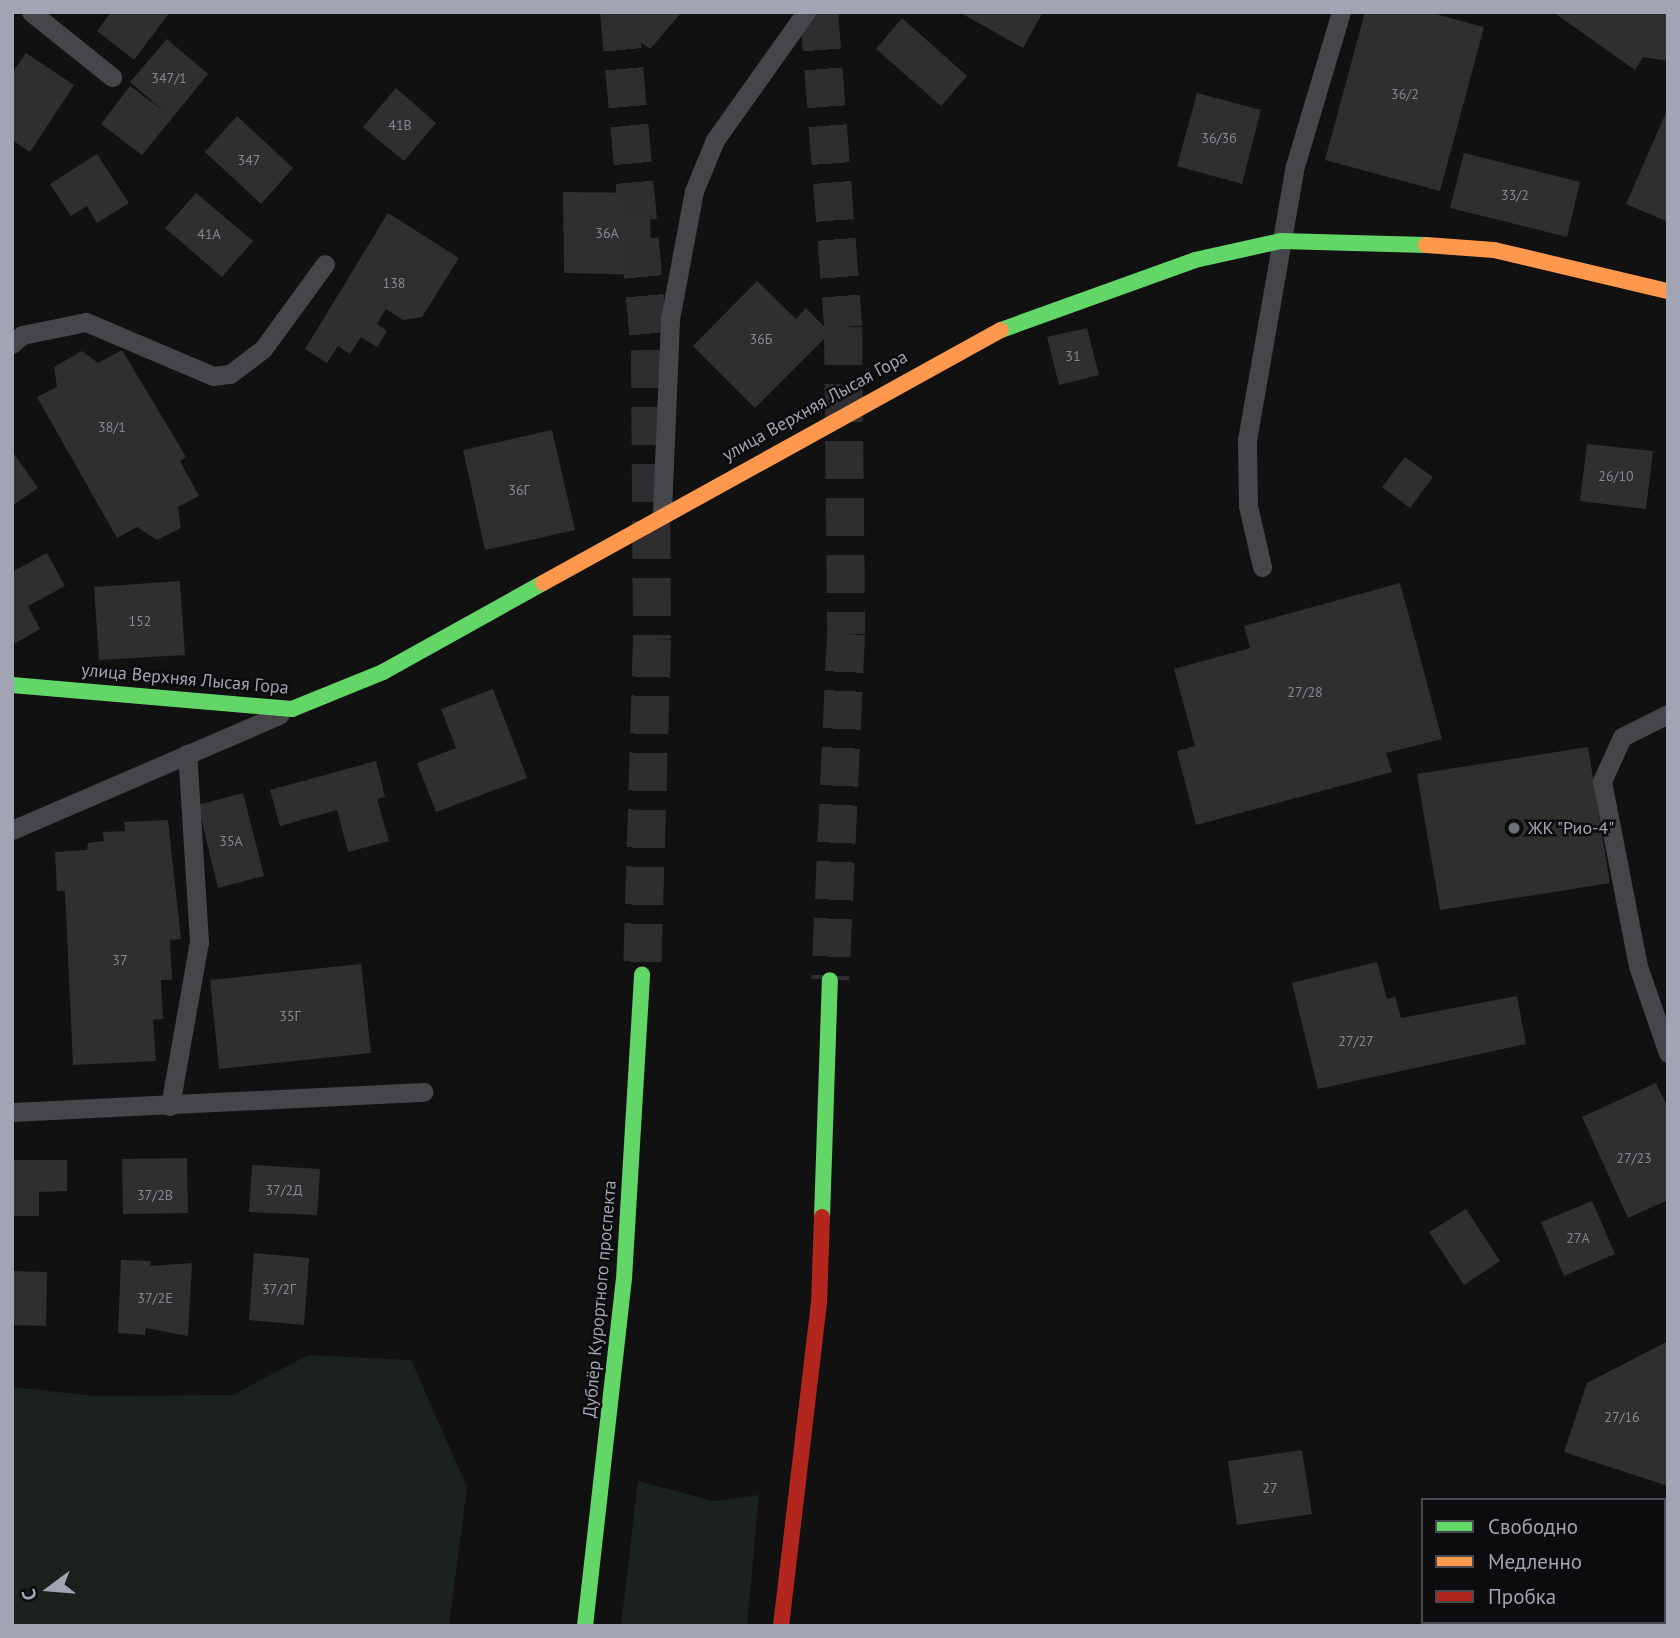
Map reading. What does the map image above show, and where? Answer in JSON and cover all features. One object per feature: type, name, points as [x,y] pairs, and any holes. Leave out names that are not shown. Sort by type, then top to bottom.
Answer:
[{"type":"street","name":"улица Верхняя Лысая Гора","points":[[12,685],[292,709],[383,672],[662,512],[989,334],[1195,260],[1281,241],[1494,250],[1668,291]]},
{"type":"street","name":"Дублёр Курортного проспекта","points":[[586,1626],[624,1279],[642,975]]},
{"type":"street","points":[[781,1626],[819,1303],[830,980]]},
{"type":"lane","points":[[31,12],[112,77]]},
{"type":"lane","points":[[662,512],[670,319],[694,191],[715,140],[806,12]]},
{"type":"lane","points":[[1262,567],[1248,506],[1247,440],[1295,166],[1341,12]]},
{"type":"lane","points":[[12,344],[22,335],[86,322],[214,376],[230,374],[263,349],[325,264]]},
{"type":"lane","points":[[12,830],[292,709]]},
{"type":"lane","points":[[1668,714],[1622,737],[1602,781],[1638,966],[1668,1053]]},
{"type":"lane","points":[[170,1106],[199,942],[187,753]]},
{"type":"lane","points":[[12,1112],[424,1092]]},
{"type":"shaded area","points":[[308,1355],[411,1360],[467,1487],[449,1626],[12,1626],[12,1387],[94,1396],[233,1395]]},
{"type":"shaded area","points":[[638,1481],[713,1501],[759,1495],[747,1626],[621,1626]]},
{"type":"building","points":[[111,12],[170,12],[134,60],[97,31]]},
{"type":"building","points":[[598,12],[682,12],[650,49]]},
{"type":"building","points":[[959,12],[1043,12],[1023,48]]},
{"type":"building","points":[[1365,12],[1428,12],[1484,27],[1440,191],[1325,160]]},
{"type":"building","points":[[1553,12],[1668,12],[1668,61],[1643,57],[1635,70]]},
{"type":"building","points":[[902,18],[967,76],[941,106],[876,49]]},
{"type":"building","points":[[167,39],[208,74],[142,155],[101,124],[130,86],[164,111],[130,82]]},
{"type":"building","points":[[26,53],[74,85],[30,152],[12,140],[12,73]]},
{"type":"building","points":[[396,88],[436,123],[404,161],[363,127]]},
{"type":"building","points":[[1197,93],[1261,110],[1242,184],[1177,166]]},
{"type":"building","points":[[1668,108],[1668,222],[1626,204]]},
{"type":"building","points":[[237,116],[293,168],[261,204],[205,152]]},
{"type":"building","points":[[1464,153],[1580,182],[1567,237],[1450,208]]},
{"type":"building","points":[[97,154],[129,203],[97,223],[87,206],[71,216],[50,184]]},
{"type":"building","points":[[563,192],[650,193],[651,275],[564,273]]},
{"type":"building","points":[[196,193],[253,241],[222,277],[165,228]]},
{"type":"building","points":[[388,213],[459,258],[422,317],[403,320],[386,309],[377,324],[387,331],[377,347],[361,337],[350,354],[338,346],[327,363],[305,349]]},
{"type":"building","points":[[757,281],[796,319],[806,308],[830,333],[755,408],[693,346]]},
{"type":"building","points":[[1087,328],[1099,375],[1059,385],[1047,337]]},
{"type":"building","points":[[122,350],[186,457],[180,461],[199,496],[178,507],[181,528],[157,540],[137,527],[117,538],[37,397],[57,387],[54,367],[82,351],[98,363]]},
{"type":"building","points":[[552,430],[575,530],[485,550],[463,450]]},
{"type":"building","points":[[1587,444],[1653,451],[1646,509],[1580,501]]},
{"type":"building","points":[[12,451],[38,488],[12,506]]},
{"type":"building","points":[[1405,457],[1433,477],[1410,508],[1382,487]]},
{"type":"building","points":[[47,553],[65,586],[28,606],[40,629],[12,645],[12,572]]},
{"type":"building","points":[[180,581],[185,655],[99,660],[94,587]]},
{"type":"building","points":[[1400,583],[1442,739],[1386,753],[1392,772],[1196,825],[1177,751],[1195,746],[1174,669],[1250,648],[1244,626]]},
{"type":"building","points":[[493,689],[527,778],[436,812],[417,763],[456,748],[441,709]]},
{"type":"building","name":"ЖК \"Рио-4\"","points":[[1588,747],[1610,883],[1440,910],[1417,774]]},
{"type":"building","points":[[376,761],[385,797],[377,799],[389,841],[348,852],[337,810],[280,826],[270,790]]},
{"type":"building","points":[[243,793],[264,876],[218,888],[198,805]]},
{"type":"building","points":[[168,820],[181,939],[170,940],[172,980],[161,980],[163,1019],[153,1020],[156,1061],[73,1065],[65,891],[57,891],[55,852],[87,850],[88,843],[104,841],[103,832],[125,831],[124,822]]},
{"type":"building","points":[[1377,962],[1387,999],[1395,997],[1401,1018],[1517,996],[1526,1044],[1318,1089],[1292,983]]},
{"type":"building","points":[[361,964],[371,1053],[219,1069],[210,980]]},
{"type":"building","points":[[1656,1083],[1668,1108],[1668,1200],[1628,1218],[1582,1117]]},
{"type":"building","points":[[187,1158],[188,1213],[123,1214],[122,1159]]},
{"type":"building","points":[[12,1160],[67,1160],[67,1191],[39,1192],[39,1216],[12,1216]]},
{"type":"building","points":[[252,1165],[320,1169],[317,1215],[249,1212]]},
{"type":"building","points":[[1592,1201],[1615,1254],[1564,1276],[1541,1222]]},
{"type":"building","points":[[1466,1209],[1500,1261],[1464,1285],[1429,1232]]},
{"type":"building","points":[[254,1253],[309,1258],[304,1325],[249,1320]]},
{"type":"building","points":[[121,1260],[151,1261],[150,1266],[192,1263],[188,1336],[146,1328],[145,1335],[118,1333]]},
{"type":"building","points":[[12,1271],[47,1272],[46,1326],[12,1325]]},
{"type":"building","points":[[1668,1341],[1668,1486],[1564,1452],[1587,1383]]},
{"type":"building","points":[[1302,1450],[1312,1514],[1237,1525],[1228,1461]]},
{"type":"tunnel","points":[[619,12],[650,350],[652,639],[642,975]]},
{"type":"tunnel","points":[[819,12],[843,327],[846,634],[830,980]]},
{"type":"traffic: fast","points":[[1001,330],[1195,260],[1281,241],[1426,245]]},
{"type":"traffic: fast","points":[[12,685],[292,709],[383,672],[543,583]]},
{"type":"traffic: fast","points":[[585,1626],[624,1279],[642,975]]},
{"type":"traffic: fast","points":[[822,1217],[830,980]]},
{"type":"traffic: slow","points":[[1426,245],[1494,250],[1668,291]]},
{"type":"traffic: slow","points":[[543,583],[1001,330]]},
{"type":"traffic: jam","points":[[781,1626],[819,1303],[822,1217]]},
{"type":"place","name":"ЖК \"Рио-4\"","points":[[1514,828]]}]
